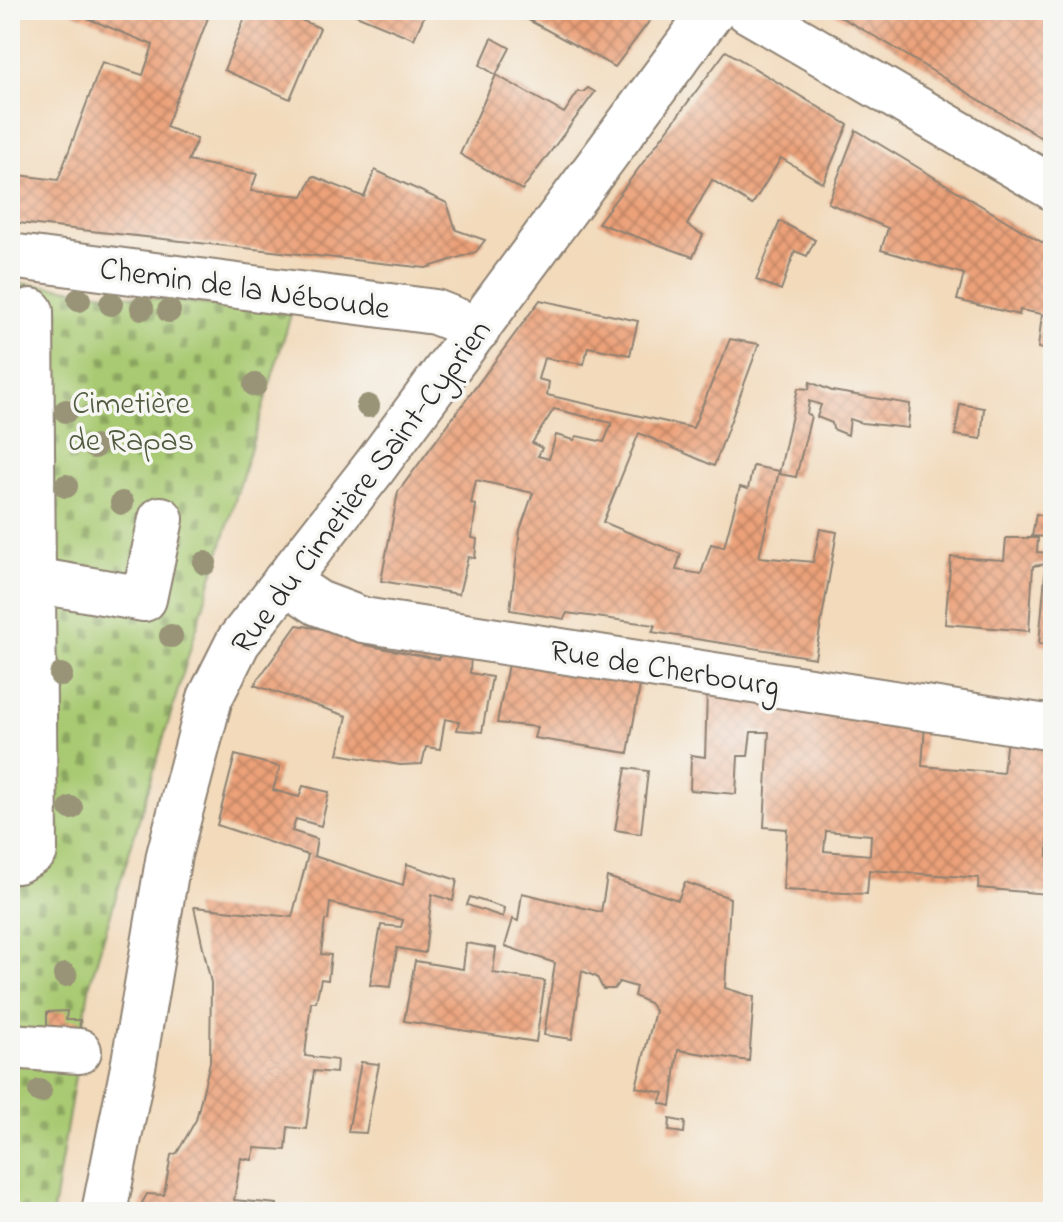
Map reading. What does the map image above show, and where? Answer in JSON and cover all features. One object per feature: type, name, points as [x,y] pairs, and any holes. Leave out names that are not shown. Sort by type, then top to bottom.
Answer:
[{"type":"street","name":"Rue du Cimetière Saint-Cyprien","points":[[104,1212],[134,1062],[169,855],[210,698],[238,642],[478,329],[713,10]]},
{"type":"street","points":[[747,10],[1053,188]]},
{"type":"street","name":"Chemin de la Néboude","points":[[10,256],[435,312],[478,329]]},
{"type":"street","points":[[10,858],[17,861],[35,851],[21,578],[31,311]]},
{"type":"street","points":[[21,578],[144,599],[161,519]]},
{"type":"street","name":"Rue de Cherbourg","points":[[285,581],[318,603],[363,620],[1053,728]]},
{"type":"street","points":[[10,1046],[79,1051]]},
{"type":"green space","name":"Cimetière de Rapas","points":[[10,282],[291,314],[90,983],[53,1212],[10,1212]]},
{"type":"building","points":[[67,10],[211,10],[166,127],[197,139],[188,161],[257,174],[251,191],[303,196],[313,176],[364,197],[375,170],[447,203],[456,230],[485,240],[476,252],[426,268],[10,222],[10,174],[58,180],[102,62],[143,75],[153,45]]},
{"type":"building","points":[[248,10],[277,10],[320,28],[290,99],[224,70]]},
{"type":"building","points":[[344,10],[427,10],[414,39]]},
{"type":"building","points":[[510,10],[650,10],[654,15],[615,67]]},
{"type":"building","points":[[828,10],[1053,10],[1053,145],[890,45]]},
{"type":"building","points":[[492,38],[510,48],[496,75],[480,65]]},
{"type":"building","points":[[726,51],[848,125],[823,183],[781,158],[752,205],[712,180],[687,225],[703,235],[693,257],[598,223]]},
{"type":"building","points":[[496,75],[564,113],[578,92],[588,88],[595,92],[522,190],[460,154]]},
{"type":"building","points":[[856,130],[1053,249],[1053,351],[1038,348],[1042,314],[1020,310],[1019,315],[957,300],[964,274],[881,250],[888,228],[828,203]]},
{"type":"building","points":[[780,221],[815,240],[807,256],[795,251],[781,290],[756,280]]},
{"type":"building","points":[[540,300],[638,321],[630,355],[588,347],[584,364],[544,358],[538,379],[549,382],[547,395],[693,428],[730,339],[759,344],[714,466],[639,433],[603,522],[681,554],[676,570],[701,574],[711,544],[724,547],[740,487],[748,489],[753,466],[779,471],[759,557],[813,562],[820,529],[837,532],[815,658],[652,632],[655,625],[567,613],[564,619],[510,610],[520,530],[533,493],[476,480],[471,504],[476,505],[472,538],[477,539],[475,558],[468,557],[459,594],[381,581],[398,492]],"holes":[[[554,409],[612,423],[604,442],[556,435],[549,459],[538,456],[542,448],[532,443]]]},
{"type":"building","points":[[810,382],[832,391],[910,404],[908,428],[850,419],[848,435],[817,417],[821,405],[809,401],[807,414],[811,416],[796,477],[779,474],[798,388],[809,389]]},
{"type":"building","points":[[960,404],[984,408],[981,439],[955,435]]},
{"type":"building","points":[[1051,509],[1053,646],[1039,644],[1046,564],[1033,566],[1029,631],[945,624],[951,557],[1004,560],[1006,538],[1038,538],[1037,552],[1047,553],[1048,537],[1032,536],[1036,514],[1050,517]]},
{"type":"building","points":[[297,625],[367,636],[365,645],[439,659],[441,647],[471,653],[470,673],[492,677],[482,732],[457,730],[459,722],[445,719],[440,749],[426,747],[422,764],[400,765],[338,754],[347,716],[254,685]]},
{"type":"building","points":[[509,659],[641,680],[628,753],[534,738],[537,727],[497,723]]},
{"type":"building","points":[[707,691],[925,725],[922,766],[1003,773],[1007,738],[1053,746],[1053,832],[1048,832],[1048,894],[978,888],[979,878],[869,870],[867,894],[783,890],[787,829],[764,827],[769,732],[751,732],[748,756],[738,756],[736,794],[690,790],[691,755],[705,757]],"holes":[[[826,831],[871,835],[870,855],[824,851]]]},
{"type":"building","points":[[235,755],[280,767],[273,790],[299,797],[303,786],[329,792],[321,826],[296,819],[292,831],[317,839],[314,856],[403,885],[407,864],[457,880],[453,901],[432,894],[425,953],[397,948],[391,987],[370,985],[381,925],[401,927],[403,920],[330,903],[321,954],[331,955],[328,980],[321,979],[316,1002],[311,1002],[305,1056],[337,1060],[336,1073],[314,1071],[306,1129],[288,1127],[286,1150],[255,1148],[252,1160],[241,1158],[234,1200],[277,1204],[277,1212],[137,1212],[147,1194],[164,1195],[171,1155],[177,1153],[196,1120],[210,1062],[211,983],[194,907],[292,917],[308,855],[217,825]]},
{"type":"building","points":[[626,768],[648,771],[641,834],[615,830]]},
{"type":"building","points":[[607,877],[678,900],[685,882],[730,898],[725,988],[754,997],[749,1061],[678,1050],[671,1106],[660,1103],[664,1093],[636,1087],[655,1011],[649,1003],[634,996],[636,987],[619,982],[614,989],[603,989],[597,977],[582,971],[572,1039],[544,1035],[555,963],[505,946],[513,919],[518,921],[522,893],[601,912]]},
{"type":"building","points":[[470,897],[504,908],[503,917],[467,905]]},
{"type":"building","points":[[466,943],[496,948],[493,973],[545,981],[536,1042],[404,1021],[415,961],[463,969]]},
{"type":"building","points":[[67,1011],[66,1020],[80,1020],[80,1031],[47,1030],[47,1012]]},
{"type":"building","points":[[361,1062],[379,1064],[366,1133],[348,1132]]},
{"type":"building","points":[[670,1119],[685,1122],[684,1133],[669,1131]]},
{"type":"building","points":[[314,1207],[355,1209],[354,1212],[313,1212]]}]
